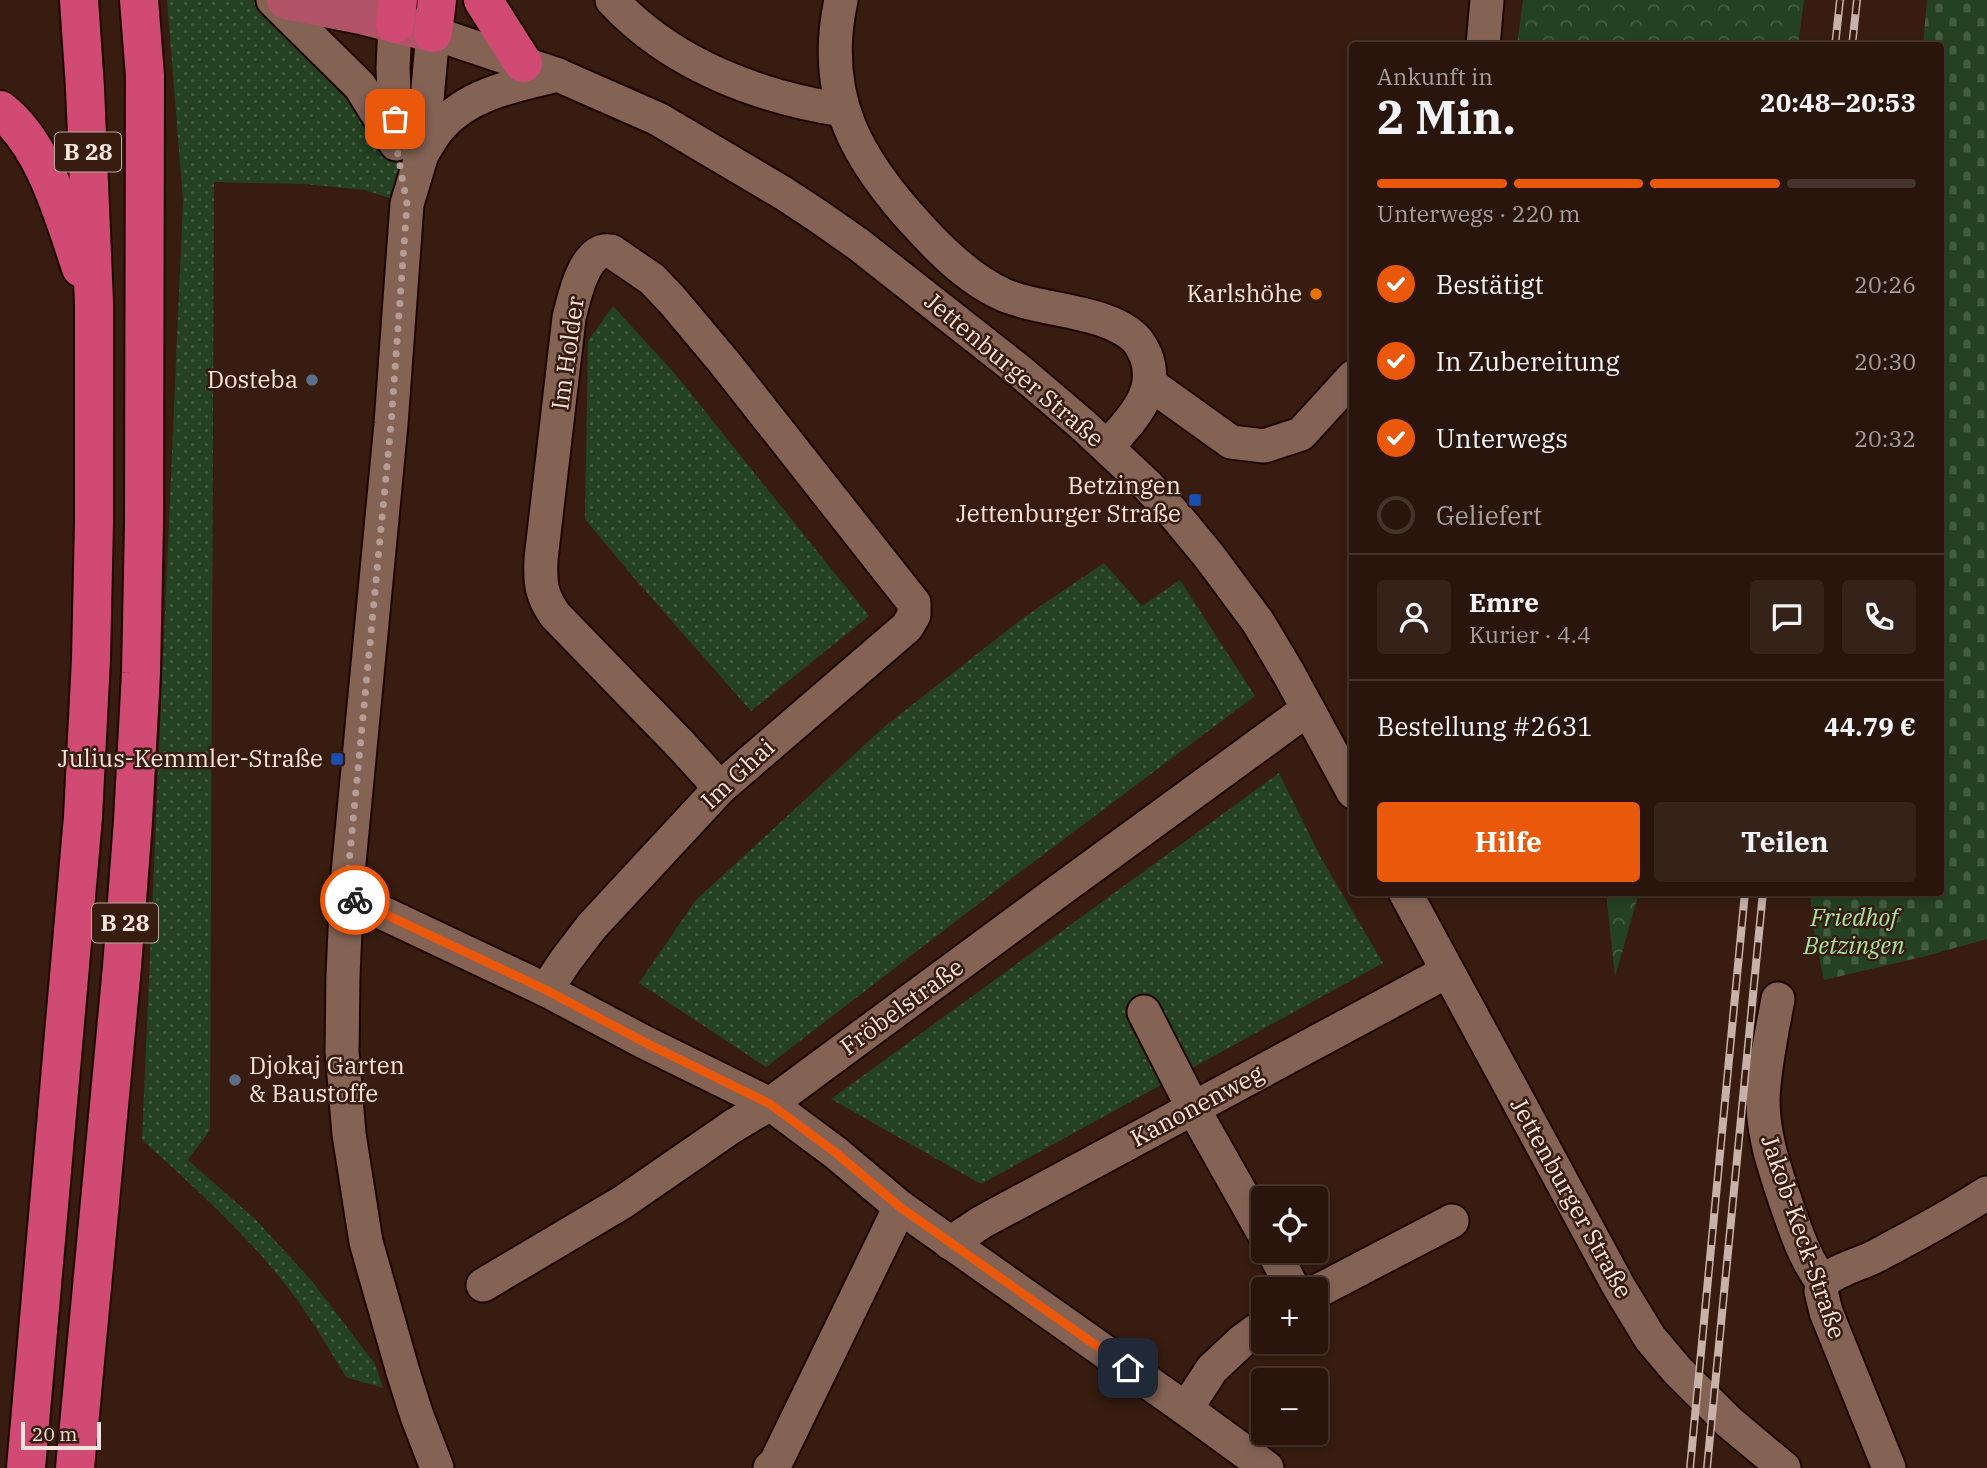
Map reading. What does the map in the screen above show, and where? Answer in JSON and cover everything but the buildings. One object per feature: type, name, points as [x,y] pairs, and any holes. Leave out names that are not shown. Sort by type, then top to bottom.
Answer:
[{"type":"highway","name":"B 28","points":[[26,1468],[88,739],[93,534],[93,303],[86,102],[79,0]]},
{"type":"highway","name":"B 28","points":[[75,1468],[122,967],[141,673],[145,76],[139,0]]},
{"type":"highway","points":[[484,0],[541,69]]},
{"type":"highway","name":"B 28","points":[[0,110],[10,117],[48,176],[93,303]]},
{"type":"main road","name":"Jettenburger Straße","points":[[286,0],[435,17]]},
{"type":"street","points":[[273,0],[360,86],[409,149]]},
{"type":"street","points":[[612,0],[655,39],[715,73],[778,95],[843,110]]},
{"type":"street","points":[[841,0],[835,64],[843,110],[860,151],[910,218],[983,284],[1026,303],[1098,319],[1123,328],[1136,339],[1143,350],[1150,366],[1150,384],[1143,403],[1107,447]]},
{"type":"street","points":[[1483,42],[1487,0]]},
{"type":"street","points":[[396,12],[393,68],[409,149]]},
{"type":"street","points":[[435,17],[409,149],[391,424],[346,896],[342,1052],[358,1200],[377,1284],[417,1416],[438,1468]]},
{"type":"street","name":"Jettenburger Straße","points":[[435,17],[541,69],[658,119],[783,192],[858,244],[1004,358],[1107,447],[1176,516],[1234,587],[1258,622],[1349,785]]},
{"type":"street","points":[[409,149],[472,102],[541,69]]},
{"type":"street","name":"Im Holder","points":[[720,788],[560,621],[546,601],[540,583],[569,318],[579,280],[597,253],[611,251],[652,279],[672,300],[724,362],[889,573]]},
{"type":"street","points":[[1150,384],[1231,442],[1264,446],[1301,434],[1349,381]]},
{"type":"street","name":"Im Ghai","points":[[546,990],[592,926],[720,788],[907,627],[914,615],[914,603],[889,573]]},
{"type":"street","name":"Fröbelstraße","points":[[483,1285],[623,1202],[733,1126],[770,1104],[1308,709]]},
{"type":"street","points":[[346,896],[546,990],[770,1104],[836,1153],[900,1207],[1267,1468]]},
{"type":"street","name":"Jettenburger Straße","points":[[1407,896],[1619,1287],[1650,1338],[1704,1399],[1784,1468]]},
{"type":"street","name":"Kanonenweg","points":[[950,1243],[982,1222],[1446,971]]},
{"type":"street","name":"Jakob-Keck-Straße","points":[[1777,999],[1763,1098],[1770,1153],[1806,1257],[1823,1283],[1821,1291],[1826,1312],[1889,1468]]},
{"type":"street","points":[[1144,1012],[1193,1108],[1251,1211]]},
{"type":"street","points":[[1823,1283],[1835,1274],[1919,1234],[1987,1193]]},
{"type":"street","points":[[771,1468],[900,1207]]},
{"type":"street","points":[[1328,1286],[1452,1222]]},
{"type":"street","points":[[1186,1409],[1212,1369],[1251,1334]]},
{"type":"green space","points":[[167,0],[273,0],[396,144],[407,204],[365,190],[303,184],[214,182],[210,1130],[188,1160],[256,1220],[311,1280],[375,1364],[383,1388],[346,1377],[298,1301],[263,1257],[204,1197],[142,1140],[183,201]]},
{"type":"green space","points":[[1523,0],[1804,0],[1798,42],[1517,42]]},
{"type":"green space","name":"Friedhof Betzingen","points":[[1927,0],[1987,0],[1987,939],[1824,980],[1813,926],[1810,896],[1944,896],[1944,42],[1923,42]]},
{"type":"green space","points":[[613,306],[676,375],[869,616],[751,711],[585,519],[588,341]]},
{"type":"green space","points":[[1104,563],[1142,606],[1180,580],[1255,696],[766,1067],[639,983],[696,900],[884,727],[1023,618]]},
{"type":"green space","points":[[1279,773],[1321,858],[1383,963],[981,1184],[831,1099]]},
{"type":"green space","points":[[1606,896],[1638,896],[1615,977]]},
{"type":"railway","points":[[1835,42],[1840,0]]},
{"type":"railway","points":[[1852,42],[1857,0]]},
{"type":"railway","points":[[1690,1468],[1745,896]]},
{"type":"railway","points":[[1707,1468],[1763,896]]},
{"type":"way so far","points":[[355,900],[346,896],[391,424],[407,204],[396,144],[395,119]]},
{"type":"place","name":"Karlshöhe","points":[[1316,294]]},
{"type":"place","name":"Dosteba","points":[[312,380]]},
{"type":"place","name":"Betzingen Jettenburger Straße","points":[[1195,500]]},
{"type":"place","name":"Julius-Kemmler-Straße","points":[[337,759]]},
{"type":"place","name":"Djokaj Garten & Baustoffe","points":[[235,1080]]},
{"type":"route","points":[[355,900],[546,990],[770,1104],[836,1153],[900,1207],[1128,1368]]}]
